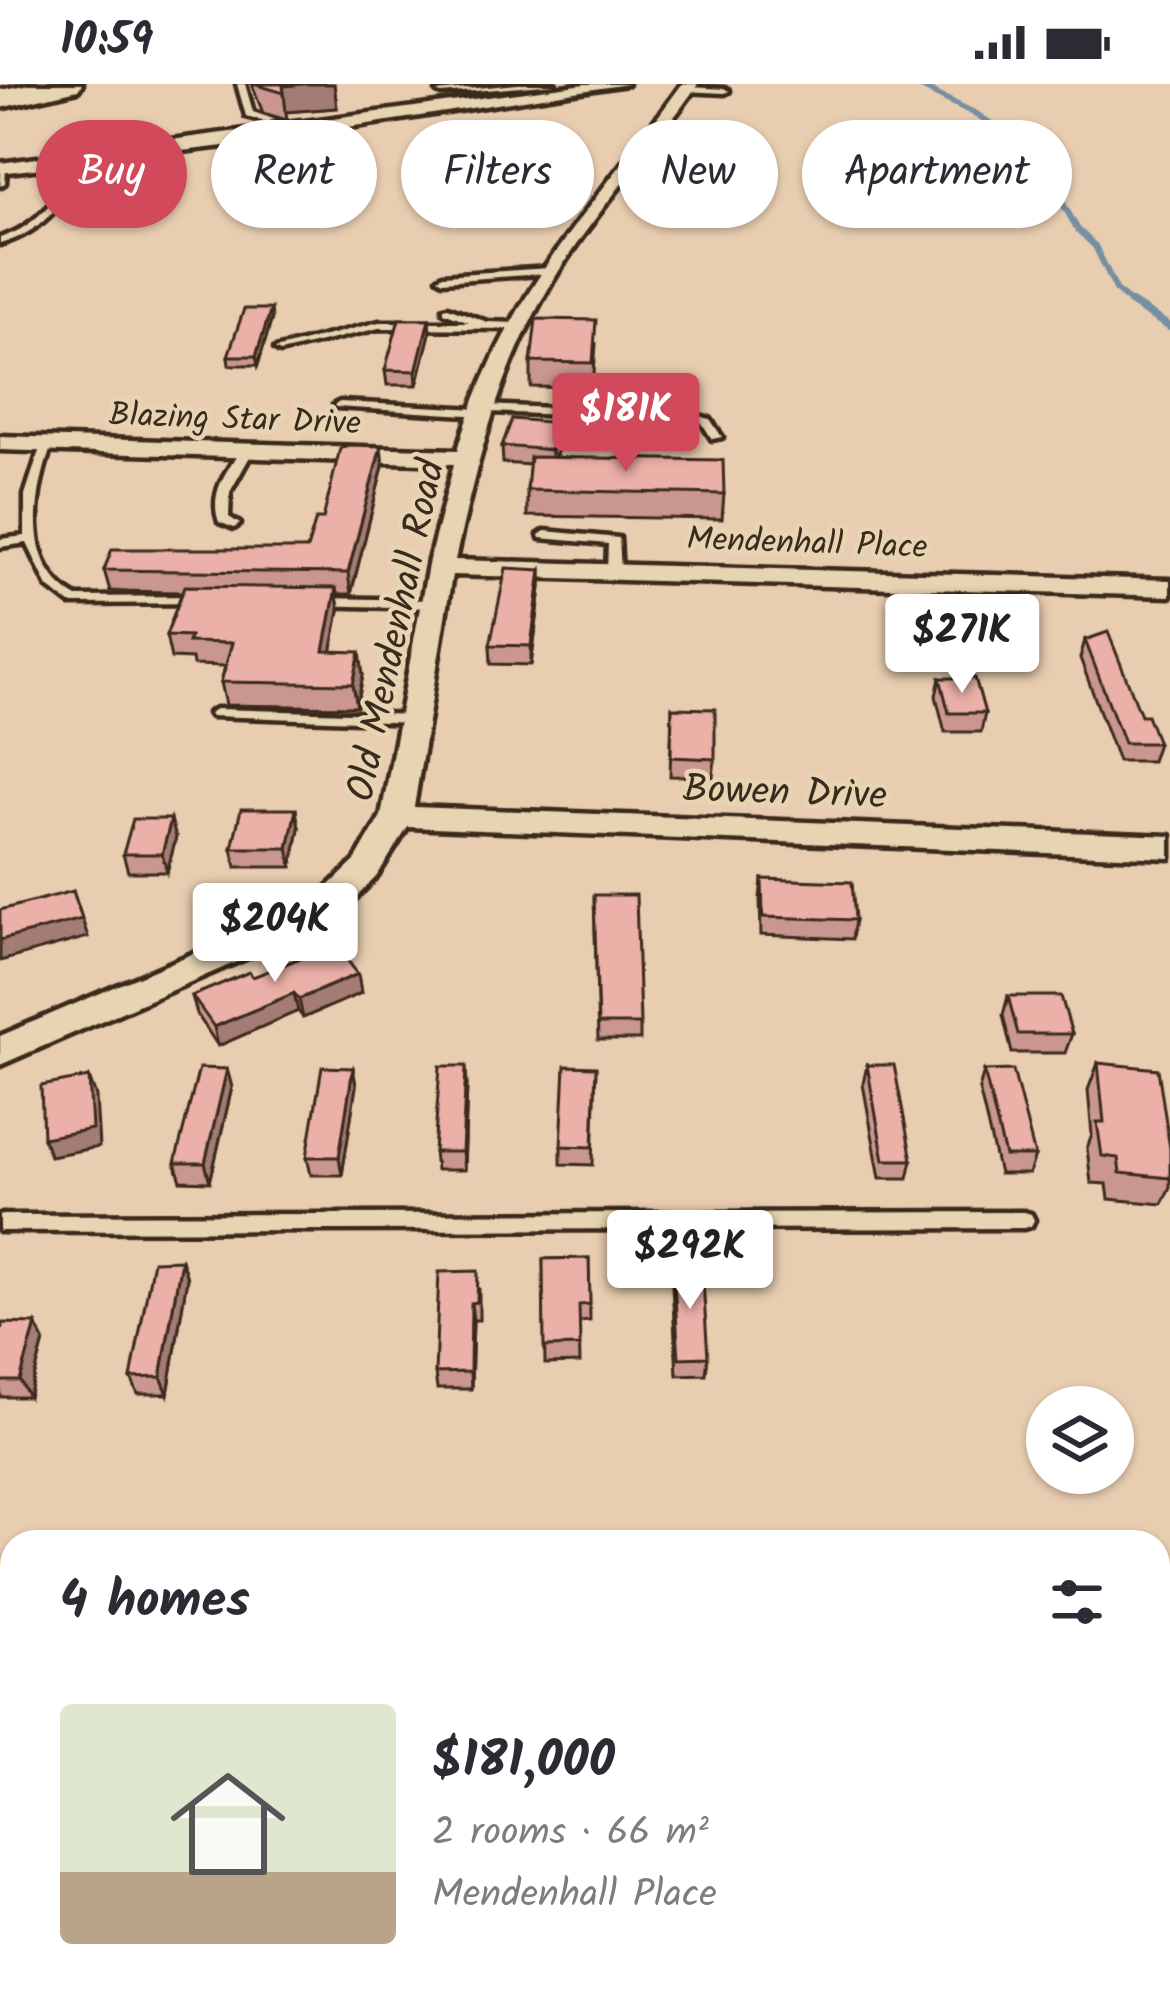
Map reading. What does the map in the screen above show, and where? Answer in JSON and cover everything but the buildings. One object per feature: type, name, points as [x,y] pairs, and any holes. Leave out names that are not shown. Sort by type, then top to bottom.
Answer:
[{"type":"highway","points":[[0,98],[68,84]]},
{"type":"street","points":[[341,120],[433,96],[619,84]]},
{"type":"street","name":"Old Mendenhall Road","points":[[0,1051],[323,911],[356,884],[381,852],[398,817],[442,567],[469,457],[518,326],[544,279],[688,86]]},
{"type":"street","points":[[1,173],[36,167]]},
{"type":"street","name":"Blazing Star Drive","points":[[0,443],[469,457]]},
{"type":"street","name":"Mendenhall Place","points":[[442,567],[1170,588]]},
{"type":"street","name":"Bowen Drive","points":[[398,817],[1170,847]]},
{"type":"lane","points":[[241,84],[249,114],[267,120]]},
{"type":"lane","points":[[433,96],[551,84]]},
{"type":"lane","points":[[688,86],[725,92]]},
{"type":"lane","points":[[0,241],[18,237],[36,225]]},
{"type":"lane","points":[[443,278],[544,279]]},
{"type":"lane","points":[[448,310],[486,325]]},
{"type":"lane","points":[[280,349],[379,326],[518,326]]},
{"type":"lane","points":[[340,405],[693,417],[706,421],[716,437]]},
{"type":"lane","points":[[46,445],[26,515],[29,539],[51,584],[68,599],[210,601]]},
{"type":"lane","points":[[235,524],[223,519],[220,506],[230,475],[247,451]]},
{"type":"lane","points":[[545,535],[614,542],[614,572]]},
{"type":"lane","points":[[0,543],[29,539]]},
{"type":"lane","points":[[300,602],[436,604]]},
{"type":"lane","points":[[216,713],[416,718]]},
{"type":"lane","points":[[0,1223],[1024,1220]]},
{"type":"waterway","points":[[915,84],[978,115],[1034,153],[1078,230],[1095,246],[1117,291],[1131,303]]},
{"type":"waterway","points":[[1131,303],[1170,327]]}]
